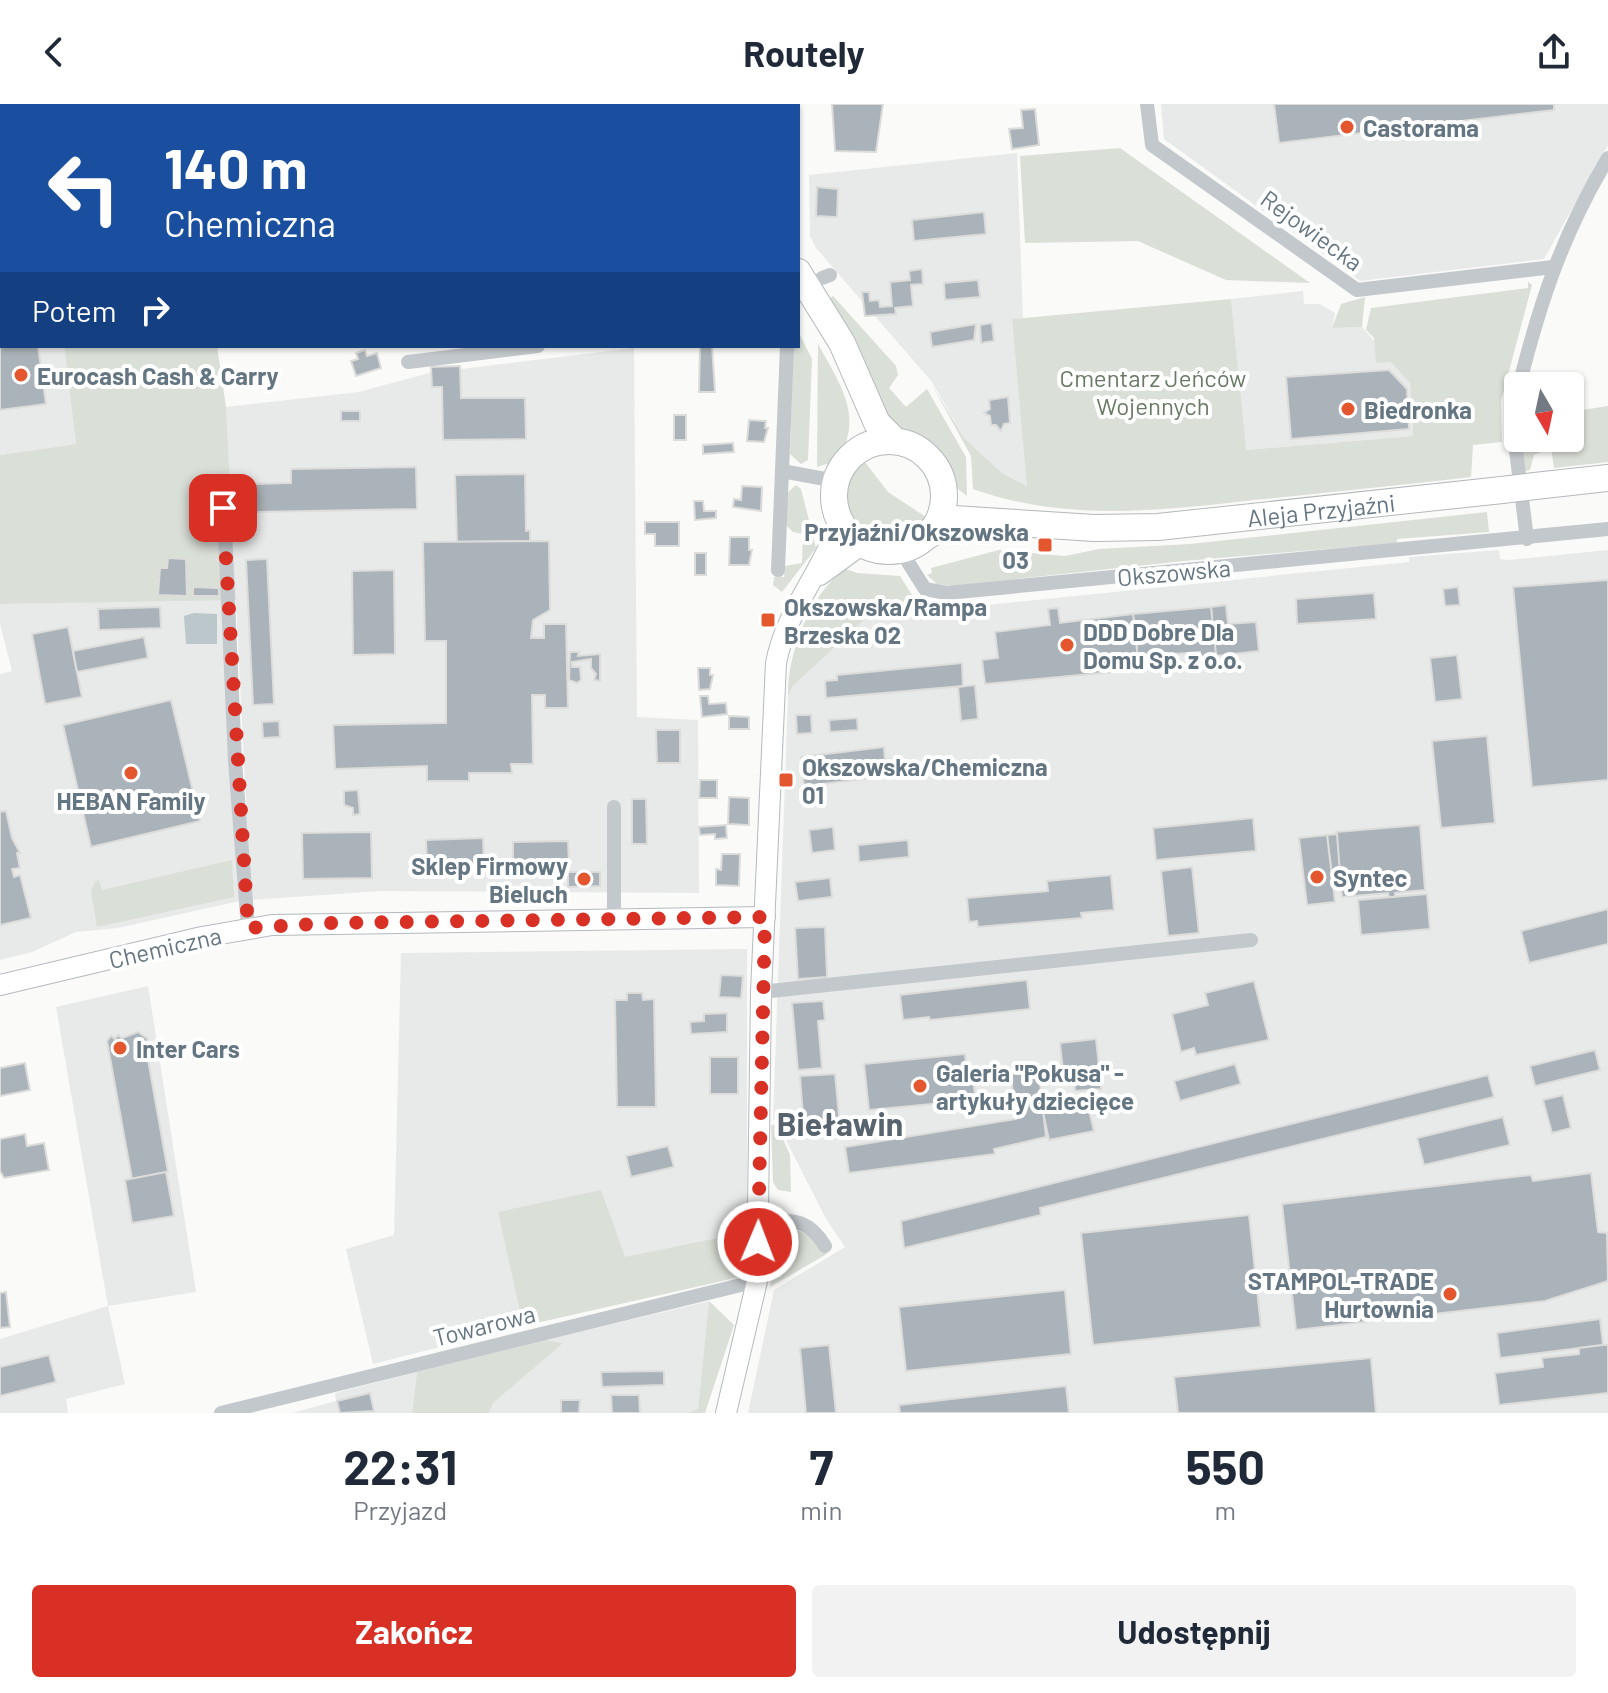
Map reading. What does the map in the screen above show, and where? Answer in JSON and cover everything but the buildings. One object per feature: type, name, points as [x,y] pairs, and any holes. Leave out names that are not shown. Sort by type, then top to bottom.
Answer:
[{"type":"highway","points":[[817,275],[877,423],[895,441],[924,453],[942,478],[943,508],[914,551],[880,551],[861,545],[839,521],[834,502],[836,481],[845,463],[860,449],[877,442],[895,441]]},
{"type":"highway","points":[[800,304],[833,359],[853,409],[860,449]]},
{"type":"highway","name":"Aleja Przyjaźni","points":[[942,478],[958,498],[1033,522]]},
{"type":"highway","name":"Aleja Przyjaźni","points":[[914,551],[954,519],[1094,528],[1158,527],[1608,478]]},
{"type":"main road","points":[[726,1413],[757,1281],[761,992],[776,663],[785,626],[810,584],[839,521]]},
{"type":"main road","points":[[810,584],[861,545]]},
{"type":"main road","name":"Chemiczna","points":[[0,985],[248,928],[331,923],[765,917]]},
{"type":"street","name":"Rejowiecka","points":[[1147,104],[1152,145],[1357,290],[1553,267]]},
{"type":"street","points":[[1523,372],[1553,267],[1577,212],[1608,158]]},
{"type":"street","points":[[408,362],[522,348]]},
{"type":"street","points":[[778,570],[787,348]]},
{"type":"street","points":[[1516,452],[1527,539],[1608,529]]},
{"type":"street","points":[[782,471],[836,481]]},
{"type":"street","points":[[223,488],[235,761],[248,928]]},
{"type":"street","name":"Okszowska","points":[[914,551],[925,589],[947,593],[1527,539]]},
{"type":"street","points":[[614,807],[614,919]]},
{"type":"street","points":[[761,992],[1251,940]]},
{"type":"street","points":[[759,1220],[799,1221],[814,1229],[825,1246]]},
{"type":"street","name":"Towarowa","points":[[221,1413],[757,1281]]},
{"type":"shaded area","points":[[1161,104],[1608,104],[1608,145],[1544,259],[1360,281],[1164,139]]},
{"type":"shaded area","points":[[1017,153],[1023,318],[1012,320],[1028,486],[1002,473],[964,438],[932,382],[816,248],[810,236],[809,175]]},
{"type":"shaded area","points":[[1303,291],[1304,304],[1320,304],[1335,313],[1332,328],[1362,327],[1410,383],[1413,436],[1245,450],[1231,299]]},
{"type":"shaded area","points":[[0,348],[64,348],[76,444],[0,455]]},
{"type":"shaded area","points":[[634,348],[637,717],[698,720],[699,893],[381,891],[251,900],[226,407],[359,392],[429,373]]},
{"type":"shaded area","points":[[1499,550],[1500,559],[1509,560],[1608,550],[1608,1413],[748,1413],[774,1290],[845,1247],[826,1219],[783,1134],[785,1121],[773,1119],[788,696],[793,686],[867,617],[1409,562],[1409,557]]},
{"type":"shaded area","points":[[224,599],[240,901],[118,928],[76,932],[32,952],[0,960],[0,674],[12,671],[0,624],[0,604]]},
{"type":"shaded area","points":[[217,614],[217,644],[186,644],[184,616]]},
{"type":"shaded area","points":[[747,949],[747,1232],[625,1258],[498,1212],[523,1326],[373,1364],[346,1249],[394,1235],[401,953]]},
{"type":"shaded area","points":[[148,986],[196,1292],[108,1306],[56,1007]]},
{"type":"shaded area","points":[[709,1301],[698,1410],[688,1413],[489,1413],[493,1403],[562,1343],[546,1340]]},
{"type":"shaded area","points":[[108,1306],[125,1384],[66,1399],[68,1413],[0,1413],[0,1339]]},
{"type":"shaded area","points":[[417,1372],[412,1413],[292,1413],[336,1401],[335,1393]]},
{"type":"green space","points":[[1120,148],[1310,283],[1226,280],[1138,241],[1025,243],[1020,156]]},
{"type":"green space","name":"Cmentarz Jeńców Wojennych","points":[[1528,282],[1532,285],[1509,372],[1504,372],[1502,442],[1473,445],[1471,477],[1154,510],[1081,510],[1009,500],[973,489],[971,456],[932,385],[964,438],[1002,473],[1027,486],[1012,319],[1231,299],[1246,450],[1413,436],[1410,383],[1391,362],[1376,363],[1374,338],[1366,330],[1371,308],[1528,288]]},
{"type":"green space","points":[[833,296],[896,366],[898,375],[889,388],[906,407],[927,389],[966,457],[967,496],[957,488],[945,463],[929,444],[887,423],[823,303]]},
{"type":"green space","points":[[1365,297],[1362,327],[1332,328],[1341,304]]},
{"type":"green space","points":[[800,335],[812,359],[808,460],[801,464],[790,454],[793,348],[800,348]]},
{"type":"green space","points":[[818,344],[846,402],[849,431],[836,461],[817,467]]},
{"type":"green space","points":[[64,348],[217,348],[226,407],[236,600],[0,604],[0,455],[76,444]]},
{"type":"green space","points":[[1608,406],[1608,462],[1554,468],[1552,452],[1584,452],[1584,410]]},
{"type":"green space","points":[[1523,452],[1541,452],[1534,455],[1530,470],[1525,471]]},
{"type":"green space","points":[[861,457],[888,492],[926,517],[910,532],[892,537],[875,535],[860,526],[849,512],[845,495],[848,476]]},
{"type":"green space","points":[[796,485],[801,489],[816,548],[782,592],[773,585],[774,577],[784,577],[785,566],[802,563],[803,534],[793,532],[787,526],[787,493]]},
{"type":"green space","points":[[1487,512],[1489,532],[1397,539],[1397,543],[1184,561],[952,586],[937,584],[927,575],[932,573],[931,568],[999,550],[1065,556],[1099,549],[1190,544]]},
{"type":"green space","points":[[846,569],[857,573],[900,576],[912,595],[932,610],[867,617],[793,686],[788,696],[792,662],[803,626],[822,593]]},
{"type":"green space","points":[[232,860],[234,897],[97,927],[91,891],[99,880],[102,890]]},
{"type":"green space","points":[[781,1124],[779,1130],[790,1155],[791,1192],[778,1190],[773,1182],[771,1125]]},
{"type":"green space","points":[[601,1190],[625,1257],[747,1232],[751,1271],[740,1277],[523,1326],[498,1212]]},
{"type":"green space","points":[[797,1230],[816,1238],[827,1254],[770,1287],[775,1246],[783,1234],[797,1234]]},
{"type":"green space","points":[[709,1301],[734,1325],[705,1413],[688,1413],[698,1409]]},
{"type":"green space","points":[[546,1340],[563,1343],[493,1403],[489,1413],[412,1413],[417,1372]]},
{"type":"place","name":"Castorama","points":[[1347,127]]},
{"type":"place","name":"Eurocash Cash & Carry","points":[[21,375]]},
{"type":"place","name":"Biedronka","points":[[1348,409]]},
{"type":"place","name":"Przyjaźni/Okszowska 03","points":[[1045,545]]},
{"type":"place","name":"Okszowska/Rampa Brzeska 02","points":[[768,620]]},
{"type":"place","name":"DDD Dobre Dla Domu Sp. z o.o.","points":[[1067,645]]},
{"type":"place","name":"HEBAN Family","points":[[131,773]]},
{"type":"place","name":"Okszowska/Chemiczna 01","points":[[786,780]]},
{"type":"place","name":"Syntec","points":[[1317,877]]},
{"type":"place","name":"Sklep Firmowy Bieluch","points":[[584,879]]},
{"type":"place","name":"Inter Cars","points":[[120,1048]]},
{"type":"place","name":"Galeria \"Pokusa\" - artykuły dziecięce","points":[[920,1086]]},
{"type":"place","name":"STAMPOL-TRADE Hurtownia","points":[[1450,1294]]},
{"type":"district","name":"Bieławin","points":[[840,1123]]},
{"type":"route","points":[[223,508],[235,761],[248,928],[331,923],[765,917],[758,1242]]}]
